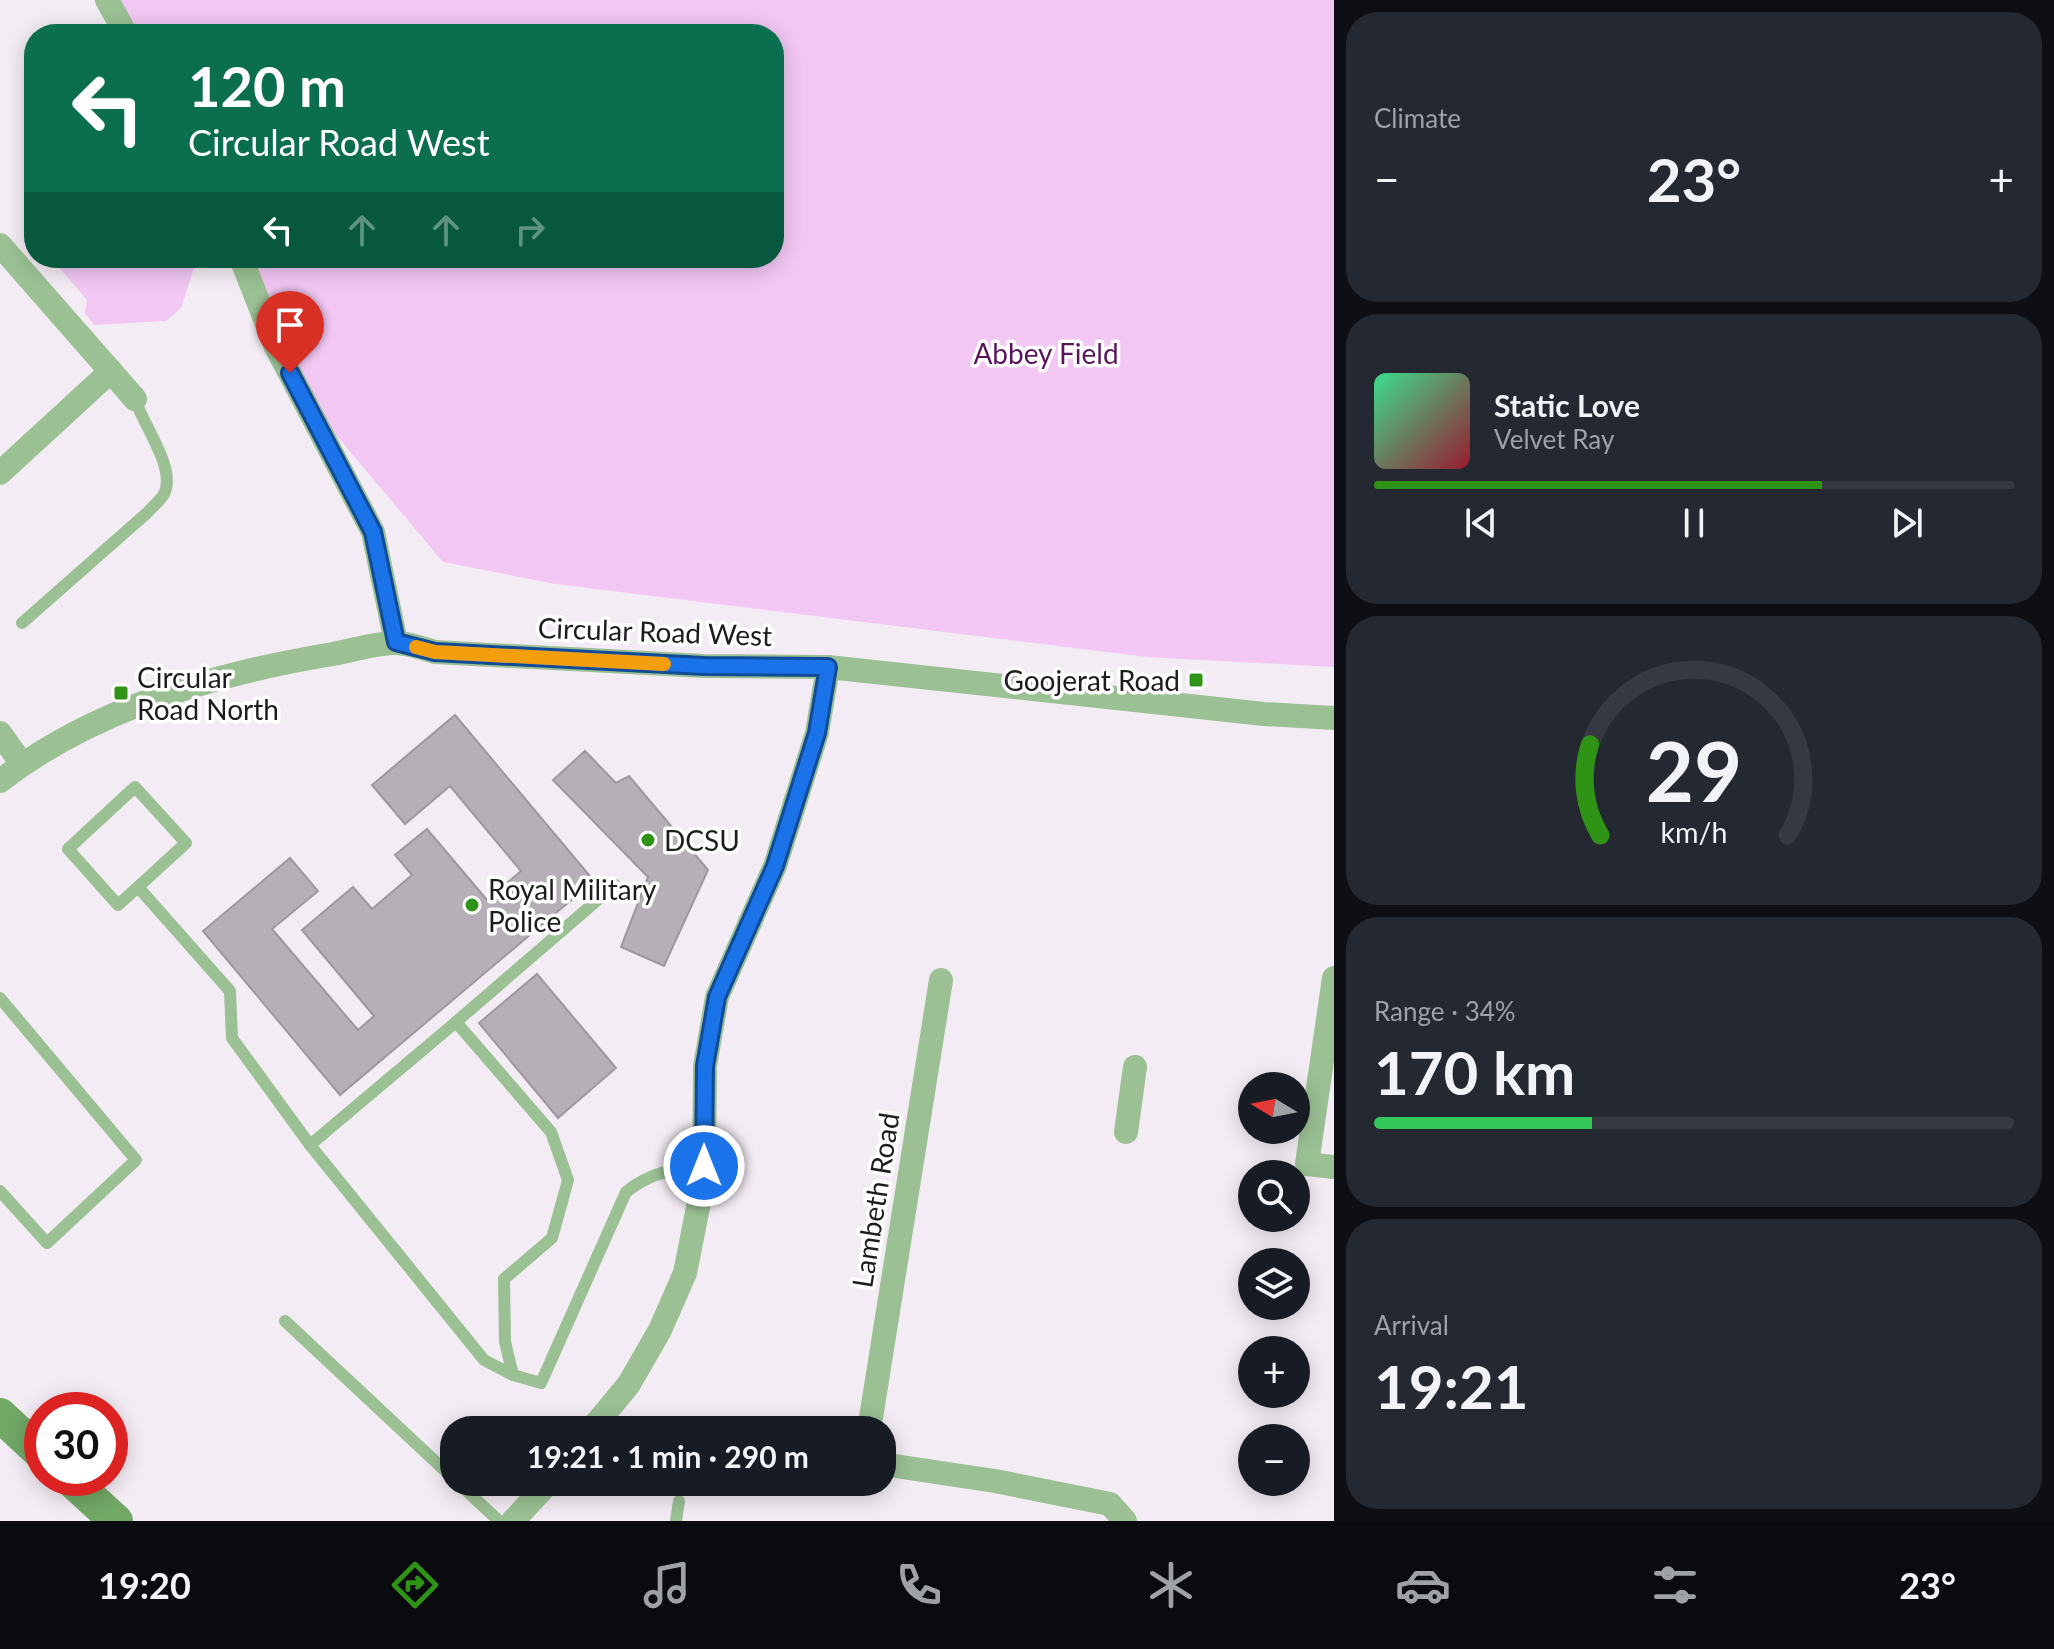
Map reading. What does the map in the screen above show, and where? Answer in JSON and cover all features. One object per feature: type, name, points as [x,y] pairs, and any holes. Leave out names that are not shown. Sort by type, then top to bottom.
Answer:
[{"type":"main road","points":[[0,1415],[24,1437]]},
{"type":"main road","points":[[89,1496],[116,1521]]},
{"type":"street","points":[[107,0],[120,24]]},
{"type":"street","points":[[0,245],[135,399]]},
{"type":"street","points":[[245,268],[276,347],[373,532],[396,642]]},
{"type":"street","points":[[0,473],[111,371]]},
{"type":"street","name":"Circular Road West","points":[[0,781],[22,764],[103,720],[185,688],[282,662],[396,642],[435,652],[704,666],[828,667],[1264,714],[1334,718]]},
{"type":"street","points":[[603,1416],[629,1384],[685,1273],[704,1166],[705,1066],[717,997],[775,866],[817,733],[828,667]]},
{"type":"street","points":[[0,733],[22,764]]},
{"type":"street","points":[[1334,978],[1307,1164],[1334,1167]]},
{"type":"street","name":"Lambeth Road","points":[[871,1416],[941,980]]},
{"type":"street","points":[[1126,1132],[1135,1067]]},
{"type":"street","points":[[896,1466],[995,1481],[1110,1504],[1125,1521]]},
{"type":"street","points":[[513,1521],[536,1496]]},
{"type":"lane","points":[[22,623],[147,513],[164,493],[168,476],[161,453],[147,432],[135,399]]},
{"type":"lane","points":[[135,787],[186,843],[138,887],[118,905],[68,849],[135,787]]},
{"type":"lane","points":[[310,1145],[615,885]]},
{"type":"lane","points":[[138,887],[230,991],[232,1038],[310,1145],[484,1360],[513,1375],[541,1383],[626,1192],[642,1179],[667,1169],[704,1166]]},
{"type":"lane","points":[[0,998],[136,1160],[47,1243],[0,1191]]},
{"type":"lane","points":[[456,1022],[551,1132],[568,1180],[552,1238],[504,1279],[505,1342],[513,1375]]},
{"type":"lane","points":[[285,1321],[440,1465]]},
{"type":"lane","points":[[473,1496],[499,1521]]},
{"type":"lane","points":[[676,1521],[679,1501]]},
{"type":"green space","name":"Abbey Field","points":[[105,0],[1334,0],[1334,667],[1147,657],[556,584],[443,562],[299,391],[243,268],[784,268],[784,24],[120,24]]},
{"type":"green space","points":[[60,268],[194,268],[181,308],[166,321],[94,325],[85,313],[87,300]]},
{"type":"building","name":"Royal Military Police","points":[[455,715],[594,881],[340,1095],[203,931],[290,858],[318,891],[272,929],[358,1030],[374,1016],[302,930],[353,887],[372,909],[412,875],[395,855],[427,829],[487,900],[521,871],[450,786],[405,824],[372,785]]},
{"type":"building","name":"DCSU","points":[[585,751],[616,783],[629,776],[708,870],[664,966],[621,947],[648,877],[553,780]]},
{"type":"building","points":[[537,974],[616,1068],[558,1118],[479,1023]]},
{"type":"slow traffic","points":[[416,647],[435,652],[664,664]]},
{"type":"place","name":"Goojerat Road","points":[[1196,680]]},
{"type":"place","name":"Circular Road North","points":[[121,693]]},
{"type":"place","name":"DCSU","points":[[648,840]]},
{"type":"place","name":"Royal Military Police","points":[[472,905]]},
{"type":"route","points":[[290,373],[373,532],[383,592],[396,642],[435,652],[704,666],[828,667],[817,733],[775,866],[717,997],[705,1066],[704,1166]]}]
